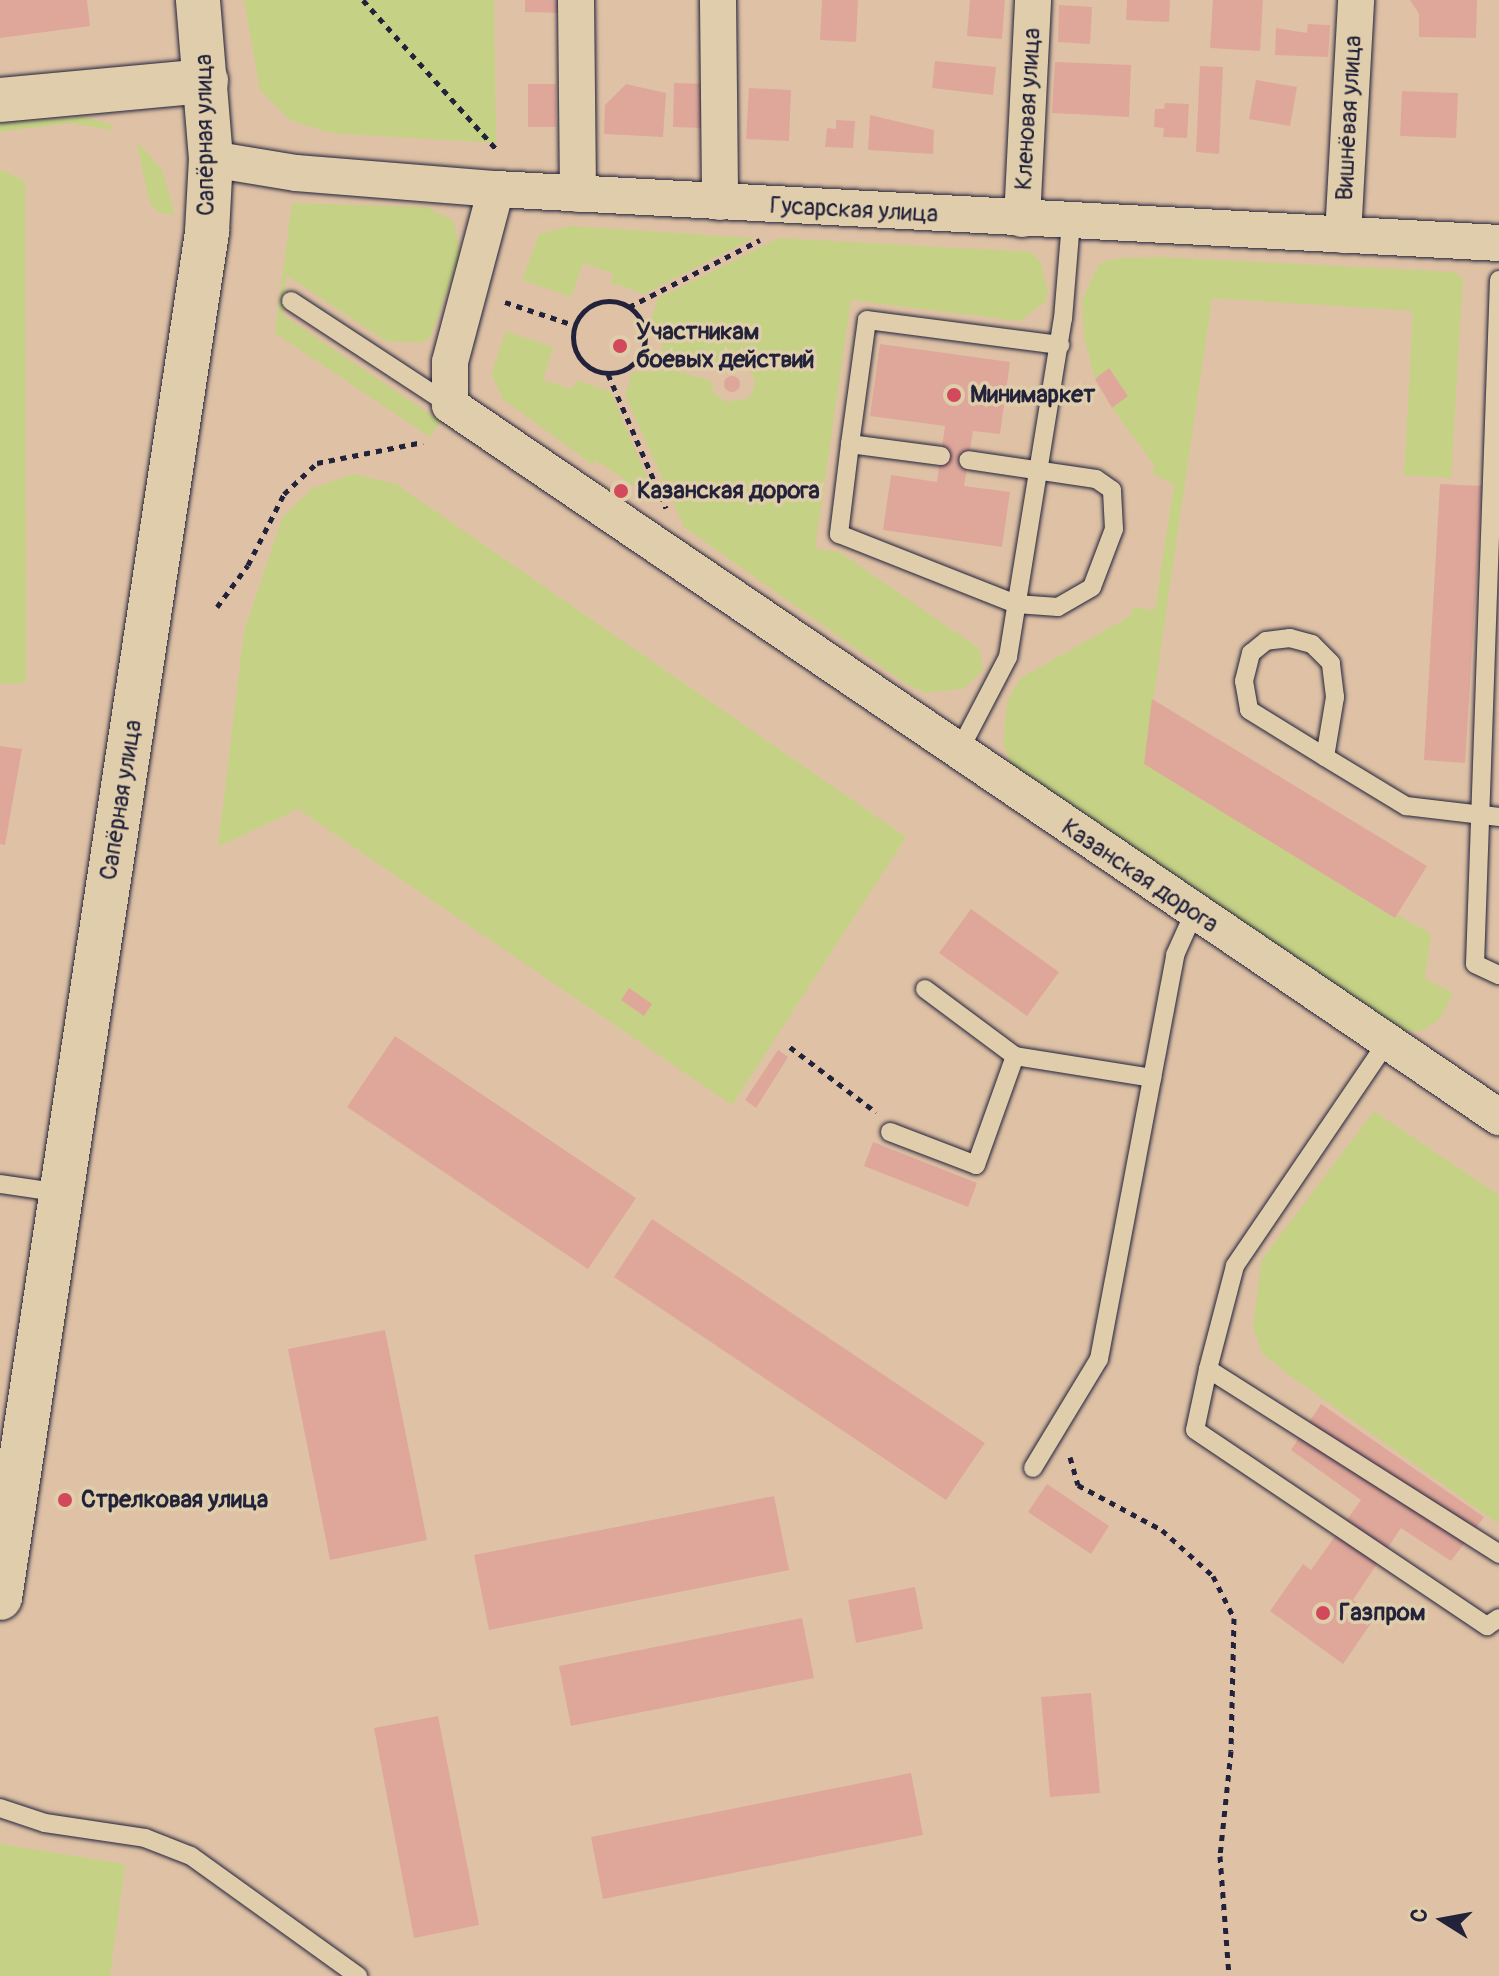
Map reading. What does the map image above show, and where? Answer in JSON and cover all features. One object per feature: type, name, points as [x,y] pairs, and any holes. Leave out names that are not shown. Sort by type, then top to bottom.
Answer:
[{"type":"street","name":"Сапёрная улица","points":[[0,1598],[207,232],[211,159],[198,0]]},
{"type":"street","points":[[576,0],[578,194]]},
{"type":"street","points":[[718,0],[720,202]]},
{"type":"street","name":"Кленовая улица","points":[[1022,219],[1033,0]]},
{"type":"street","name":"Вишнёвая улица","points":[[1343,235],[1356,0]]},
{"type":"street","points":[[0,100],[206,81]]},
{"type":"street","name":"Гусарская улица","points":[[211,159],[296,173],[496,189],[1499,243]]},
{"type":"street","points":[[450,405],[450,362],[496,189]]},
{"type":"street","name":"Казанская дорога","points":[[450,405],[958,753],[1499,1117]]},
{"type":"lane","points":[[958,753],[1008,657],[1060,345],[1071,221]]},
{"type":"lane","points":[[1499,280],[1492,702],[1480,816],[1475,964],[1499,975]]},
{"type":"lane","points":[[291,301],[450,405]]},
{"type":"lane","points":[[968,460],[1039,468],[1096,479],[1112,490],[1114,529],[1100,573],[1077,599],[1058,607],[1016,604],[839,534],[867,320],[1060,345]]},
{"type":"lane","points":[[850,444],[941,456]]},
{"type":"lane","points":[[1325,757],[1335,697],[1331,663],[1312,644],[1290,638],[1266,641],[1251,653],[1244,681],[1249,710],[1325,757],[1406,806],[1499,817]]},
{"type":"lane","points":[[1033,1468],[1099,1359],[1175,955],[1194,913]]},
{"type":"lane","points":[[925,989],[1015,1056],[1152,1078]]},
{"type":"lane","points":[[1387,1042],[1235,1266],[1195,1430],[1487,1626],[1499,1618]]},
{"type":"lane","points":[[890,1132],[976,1165],[1015,1056]]},
{"type":"lane","points":[[0,1184],[62,1193]]},
{"type":"lane","points":[[1208,1369],[1499,1554]]},
{"type":"lane","points":[[0,1808],[45,1823],[145,1838],[191,1856],[358,1976]]},
{"type":"path","points":[[363,0],[497,150]]},
{"type":"path","points":[[574,325],[597,303],[629,307],[767,236]]},
{"type":"path","points":[[505,302],[574,325]]},
{"type":"path","points":[[608,374],[630,367],[644,348],[643,325],[629,307]]},
{"type":"path","points":[[574,325],[579,358],[608,374],[670,516]]},
{"type":"path","points":[[217,607],[248,565],[284,494],[317,463],[423,442]]},
{"type":"path","points":[[790,1047],[879,1115],[890,1132]]},
{"type":"path","points":[[1060,1423],[1078,1485],[1162,1530],[1213,1576],[1234,1618],[1231,1751],[1220,1856],[1229,1976]]},
{"type":"green space","points":[[244,0],[494,0],[496,143],[330,133],[290,120],[260,90]]},
{"type":"green space","points":[[85,117],[113,125],[110,130],[70,123],[0,132],[0,123]]},
{"type":"green space","points":[[136,140],[162,170],[175,215],[159,213],[150,204]]},
{"type":"green space","points":[[0,169],[25,181],[26,683],[0,684]]},
{"type":"green space","points":[[292,203],[426,207],[454,221],[460,254],[431,336],[422,343],[386,341],[286,275],[283,315],[440,421],[430,437],[275,333]]},
{"type":"green space","points":[[569,226],[754,238],[644,294],[610,282],[613,273],[583,263],[571,297],[522,280],[539,234]]},
{"type":"green space","points":[[780,238],[1032,252],[1041,264],[1048,291],[1045,302],[1019,321],[851,300],[815,548],[840,552],[980,649],[983,670],[963,689],[926,693],[906,684],[684,527],[625,395],[632,372],[650,372],[660,366],[711,381],[714,393],[726,402],[749,398],[756,384],[748,364],[726,360],[714,370],[663,355],[662,342],[649,327],[658,298]]},
{"type":"green space","points":[[1161,257],[1453,272],[1463,278],[1451,478],[1404,475],[1413,311],[1212,298],[1144,764],[1395,918],[1398,915],[1431,934],[1425,979],[1453,993],[1439,1020],[1421,1031],[1400,1031],[1013,769],[1003,744],[1007,701],[1021,678],[1132,615],[1132,607],[1155,610],[1174,485],[1153,474],[1154,465],[1112,408],[1128,396],[1110,369],[1095,379],[1084,337],[1082,300],[1099,264],[1118,258]]},
{"type":"green space","points":[[506,331],[553,347],[543,380],[572,389],[576,380],[611,392],[657,502],[596,460],[593,465],[503,399],[491,374]]},
{"type":"green space","points":[[354,474],[396,484],[906,837],[732,1105],[298,809],[218,847],[244,631],[283,516],[313,488]]},
{"type":"green space","points":[[1374,1111],[1499,1195],[1499,1524],[1263,1354],[1253,1328],[1261,1261]]},
{"type":"green space","points":[[0,1844],[125,1864],[110,1976],[0,1976]]},
{"type":"building","points":[[0,0],[87,0],[90,26],[0,38]]},
{"type":"building","points":[[525,0],[568,0],[568,13],[525,12]]},
{"type":"building","points":[[822,0],[858,0],[856,42],[820,40]]},
{"type":"building","points":[[970,0],[1005,0],[1002,39],[967,36]]},
{"type":"building","points":[[1127,0],[1170,0],[1169,22],[1126,20]]},
{"type":"building","points":[[1213,0],[1263,0],[1260,51],[1210,48]]},
{"type":"building","points":[[1410,0],[1477,0],[1476,38],[1419,37],[1419,14]]},
{"type":"building","points":[[1059,5],[1092,7],[1090,44],[1058,42]]},
{"type":"building","points":[[1308,24],[1330,25],[1328,57],[1275,55],[1276,28],[1307,33]]},
{"type":"building","points":[[935,61],[996,67],[993,95],[932,88]]},
{"type":"building","points":[[1055,62],[1131,65],[1129,117],[1052,113]]},
{"type":"building","points":[[1200,66],[1223,67],[1219,154],[1196,152]]},
{"type":"building","points":[[1256,80],[1297,87],[1290,126],[1249,119]]},
{"type":"building","points":[[674,83],[707,84],[705,128],[673,127]]},
{"type":"building","points":[[528,84],[556,84],[556,127],[528,127]]},
{"type":"building","points":[[626,84],[666,93],[663,137],[604,134],[605,105]]},
{"type":"building","points":[[749,88],[791,90],[789,141],[746,139]]},
{"type":"building","points":[[1402,91],[1458,93],[1456,138],[1400,136]]},
{"type":"building","points":[[1165,103],[1189,104],[1187,138],[1163,137],[1164,128],[1154,127],[1155,109],[1164,109]]},
{"type":"building","points":[[870,115],[934,130],[933,154],[868,150]]},
{"type":"building","points":[[836,120],[855,121],[853,148],[825,147],[827,128],[836,129]]},
{"type":"building","points":[[880,344],[1010,362],[1000,434],[973,431],[964,486],[1010,492],[1002,547],[883,530],[891,475],[937,482],[945,426],[870,416]]},
{"type":"building","points":[[1109,368],[1128,396],[1112,408],[1095,379]]},
{"type":"building","points":[[729,376],[735,376],[740,384],[738,390],[729,392],[724,387],[724,381]]},
{"type":"building","points":[[1440,484],[1482,486],[1465,763],[1424,760]]},
{"type":"building","points":[[1152,699],[1427,866],[1395,918],[1144,764]]},
{"type":"building","points":[[0,746],[22,749],[5,845],[0,844]]},
{"type":"building","points":[[971,909],[1059,972],[1027,1016],[939,953]]},
{"type":"building","points":[[629,988],[652,1004],[644,1016],[621,1000]]},
{"type":"building","points":[[395,1036],[636,1198],[588,1269],[347,1107]]},
{"type":"building","points":[[778,1050],[788,1057],[756,1108],[745,1100]]},
{"type":"building","points":[[873,1142],[977,1183],[968,1207],[864,1166]]},
{"type":"building","points":[[652,1219],[985,1443],[946,1500],[614,1277]]},
{"type":"building","points":[[385,1330],[427,1540],[330,1560],[288,1349]]},
{"type":"building","points":[[1321,1404],[1484,1517],[1451,1561],[1401,1528],[1353,1600],[1376,1616],[1343,1664],[1270,1611],[1303,1564],[1311,1570],[1361,1500],[1291,1450]]},
{"type":"building","points":[[1047,1484],[1109,1526],[1091,1554],[1028,1512]]},
{"type":"building","points":[[774,1496],[789,1570],[489,1630],[474,1555]]},
{"type":"building","points":[[915,1587],[923,1629],[856,1643],[848,1600]]},
{"type":"building","points":[[802,1618],[814,1678],[571,1726],[559,1666]]},
{"type":"building","points":[[1091,1693],[1100,1793],[1050,1797],[1041,1697]]},
{"type":"building","points":[[438,1716],[479,1925],[414,1938],[374,1728]]},
{"type":"building","points":[[911,1773],[923,1835],[603,1899],[591,1837]]},
{"type":"place","name":"Участникам боевых действий","points":[[620,346]]},
{"type":"place","name":"Минимаркет","points":[[954,395]]},
{"type":"place","name":"Казанская дорога","points":[[621,491]]},
{"type":"place","name":"Стрелковая улица","points":[[65,1500]]},
{"type":"place","name":"Газпром","points":[[1323,1613]]}]
